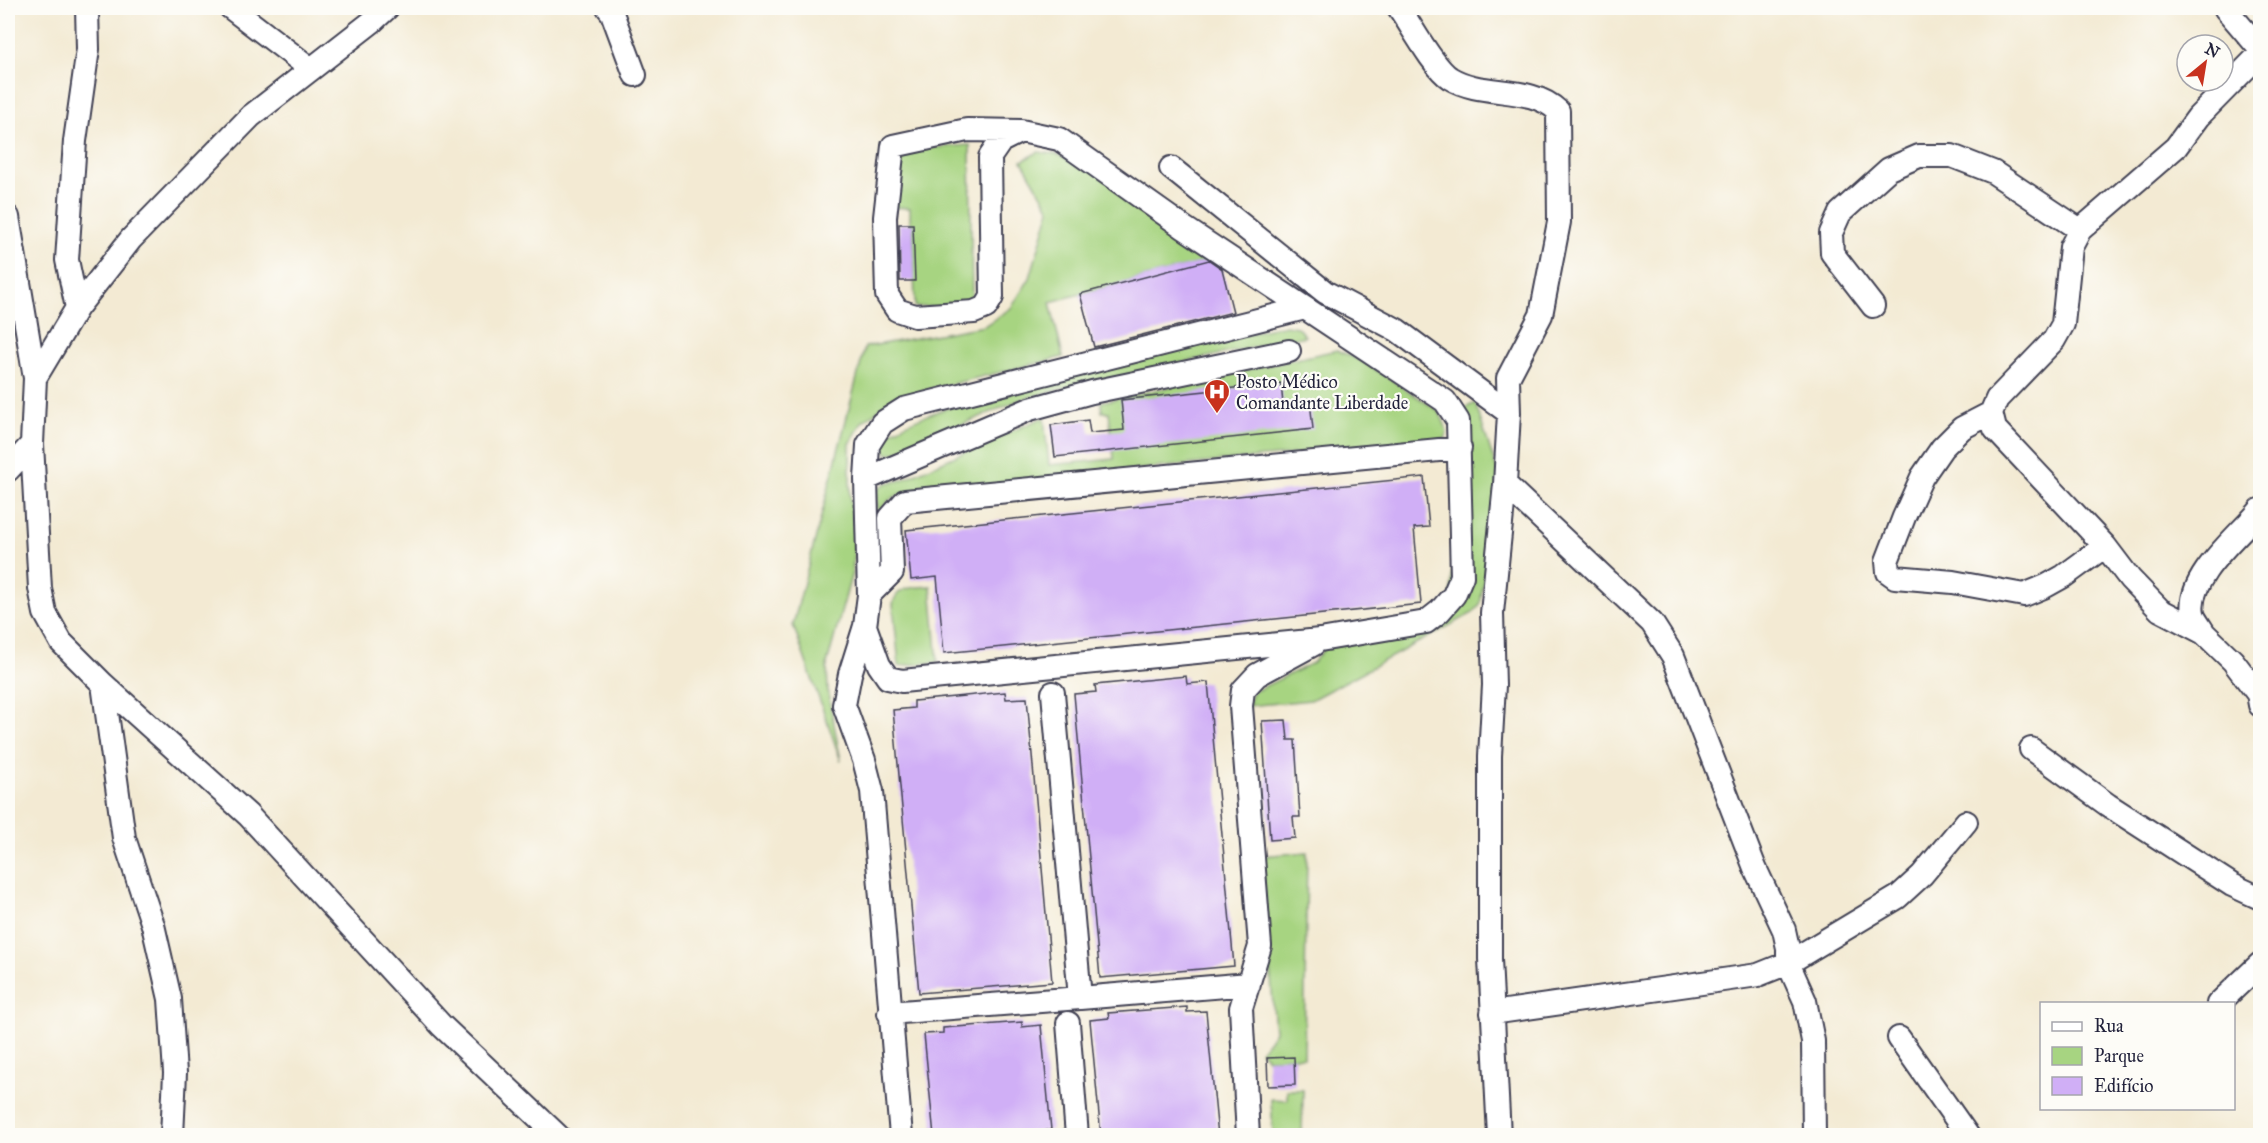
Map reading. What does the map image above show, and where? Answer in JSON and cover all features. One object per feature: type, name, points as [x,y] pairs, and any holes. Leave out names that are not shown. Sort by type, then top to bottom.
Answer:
[{"type":"street","points":[[77,308],[67,260],[75,141],[88,49],[87,8]]},
{"type":"street","points":[[231,8],[311,69]]},
{"type":"street","points":[[35,378],[77,308],[131,239],[251,116],[387,8]]},
{"type":"street","points":[[608,8],[612,13],[635,75]]},
{"type":"street","points":[[1399,8],[1436,63],[1449,78],[1471,86],[1539,99],[1550,103],[1558,111],[1558,222],[1541,315],[1508,378],[1509,413],[1505,484],[1492,612],[1494,685],[1490,756],[1490,959],[1499,1136]]},
{"type":"street","points":[[2105,546],[2064,576],[2024,595],[1953,582],[1895,577],[1888,572],[1887,561],[1922,477],[1942,448],[1962,428],[1991,413],[1998,399],[2054,340],[2063,324],[2071,247],[2080,230],[2176,147],[2198,117],[2260,52],[2225,8]]},
{"type":"street","points":[[865,626],[879,665],[888,678],[902,681],[1320,640],[1426,622],[1454,595],[1462,576],[1458,421],[1445,401],[1183,227],[1059,139],[1021,131],[967,130],[893,146],[885,216],[885,239],[887,295],[897,310],[915,316],[974,312],[986,307],[992,297],[990,157],[1001,141],[1021,131]]},
{"type":"street","points":[[1873,306],[1833,253],[1832,233],[1840,213],[1889,169],[1919,156],[1952,156],[1993,172],[2080,230]]},
{"type":"street","points":[[1171,168],[1325,292],[1397,330],[1509,413]]},
{"type":"street","points":[[8,217],[35,378],[32,444],[40,588],[45,613],[61,642],[103,684],[248,815],[442,1026],[548,1131]]},
{"type":"street","points":[[901,1136],[872,791],[864,760],[844,705],[850,674],[865,626],[869,595],[866,479],[868,445],[882,423],[904,409],[1305,308]]},
{"type":"street","points":[[866,479],[1030,409],[1092,392],[1289,351]]},
{"type":"street","points":[[1991,413],[1995,429],[2105,546],[2130,579],[2160,610],[2204,633]]},
{"type":"street","points":[[8,470],[32,444]]},
{"type":"street","points":[[869,595],[892,572],[890,518],[905,501],[1460,448]]},
{"type":"street","points":[[1505,484],[1652,623],[1673,656],[1755,868],[1784,930],[1788,948],[1788,963],[1805,1001],[1813,1041],[1814,1136]]},
{"type":"street","points":[[2260,510],[2210,565],[2194,593],[2193,613],[2204,633],[2247,676],[2258,694],[2260,705]]},
{"type":"street","points":[[1248,1136],[1241,1008],[1260,946],[1241,706],[1244,690],[1257,675],[1320,640]]},
{"type":"street","points":[[103,684],[124,838],[153,925],[170,999],[175,1073],[172,1136]]},
{"type":"street","points":[[1053,693],[1080,998]]},
{"type":"street","points":[[2031,749],[2108,805],[2232,885],[2260,898]]},
{"type":"street","points":[[1492,1013],[1758,975],[1788,963],[1898,897],[1922,875],[1966,822]]},
{"type":"street","points":[[2220,1002],[2260,964]]},
{"type":"street","points":[[889,1013],[1249,984]]},
{"type":"street","points":[[1068,1023],[1077,1136]]},
{"type":"street","points":[[1899,1038],[1968,1136]]},
{"type":"green space","points":[[970,145],[972,306],[915,307],[913,224],[910,224],[910,208],[890,207],[902,156],[927,148]]},
{"type":"green space","points":[[1038,152],[1056,154],[1091,169],[1219,258],[1050,302],[1063,357],[927,390],[887,404],[862,422],[850,444],[850,497],[855,540],[852,573],[827,664],[828,693],[841,761],[793,625],[865,347],[984,326],[1011,308],[1030,278],[1050,209],[1022,161]]},
{"type":"green space","points":[[1286,325],[1297,327],[1305,336],[1022,399],[895,453],[888,454],[883,448],[883,437],[897,428],[945,409],[1148,356]]},
{"type":"green space","points":[[1337,350],[1364,362],[1439,411],[1447,433],[1445,439],[904,493],[888,501],[882,512],[884,569],[879,569],[877,490],[886,483],[899,481],[1044,417],[1049,465],[1114,459],[1109,412],[1102,412],[1101,402]]},
{"type":"green space","points":[[1475,403],[1499,476],[1480,605],[1473,613],[1311,700],[1248,706],[1253,692],[1313,663],[1324,649],[1450,615],[1461,410]]},
{"type":"green space","points":[[931,586],[938,662],[899,666],[893,604],[895,598],[903,590]]},
{"type":"green space","points":[[1307,852],[1304,1057],[1267,1058],[1260,1051],[1275,1032],[1262,856]]},
{"type":"green space","points":[[1287,1090],[1303,1090],[1302,1135],[1273,1135],[1271,1099],[1287,1100]]},
{"type":"building","points":[[899,224],[913,224],[915,281],[900,281]]},
{"type":"building","points":[[1209,260],[1222,269],[1233,312],[1094,347],[1080,294]]},
{"type":"building","name":"Posto Médico Comandante Liberdade","points":[[1281,383],[1283,404],[1310,401],[1313,429],[1055,457],[1051,425],[1088,420],[1090,433],[1124,430],[1121,400]]},
{"type":"building","points":[[1424,477],[1429,527],[1414,528],[1421,604],[944,653],[937,577],[911,580],[906,530]]},
{"type":"building","points":[[1186,676],[1187,684],[1208,682],[1234,966],[1100,978],[1074,694],[1096,692],[1095,685]]},
{"type":"building","points":[[1005,692],[1006,699],[1027,698],[1052,982],[919,993],[893,710],[914,708],[914,701]]},
{"type":"building","points":[[1286,720],[1288,740],[1295,740],[1300,817],[1293,817],[1295,838],[1270,840],[1262,721]]},
{"type":"building","points":[[1187,1007],[1187,1012],[1206,1011],[1218,1136],[1101,1136],[1090,1020],[1109,1018],[1108,1013]]},
{"type":"building","points":[[1022,1022],[1022,1027],[1041,1025],[1051,1130],[998,1136],[934,1136],[924,1034],[943,1033],[943,1028]]},
{"type":"building","points":[[1294,1057],[1295,1085],[1268,1086],[1267,1058]]},
{"type":"place","name":"Posto Médico Comandante Liberdade","points":[[1217,415]]}]
